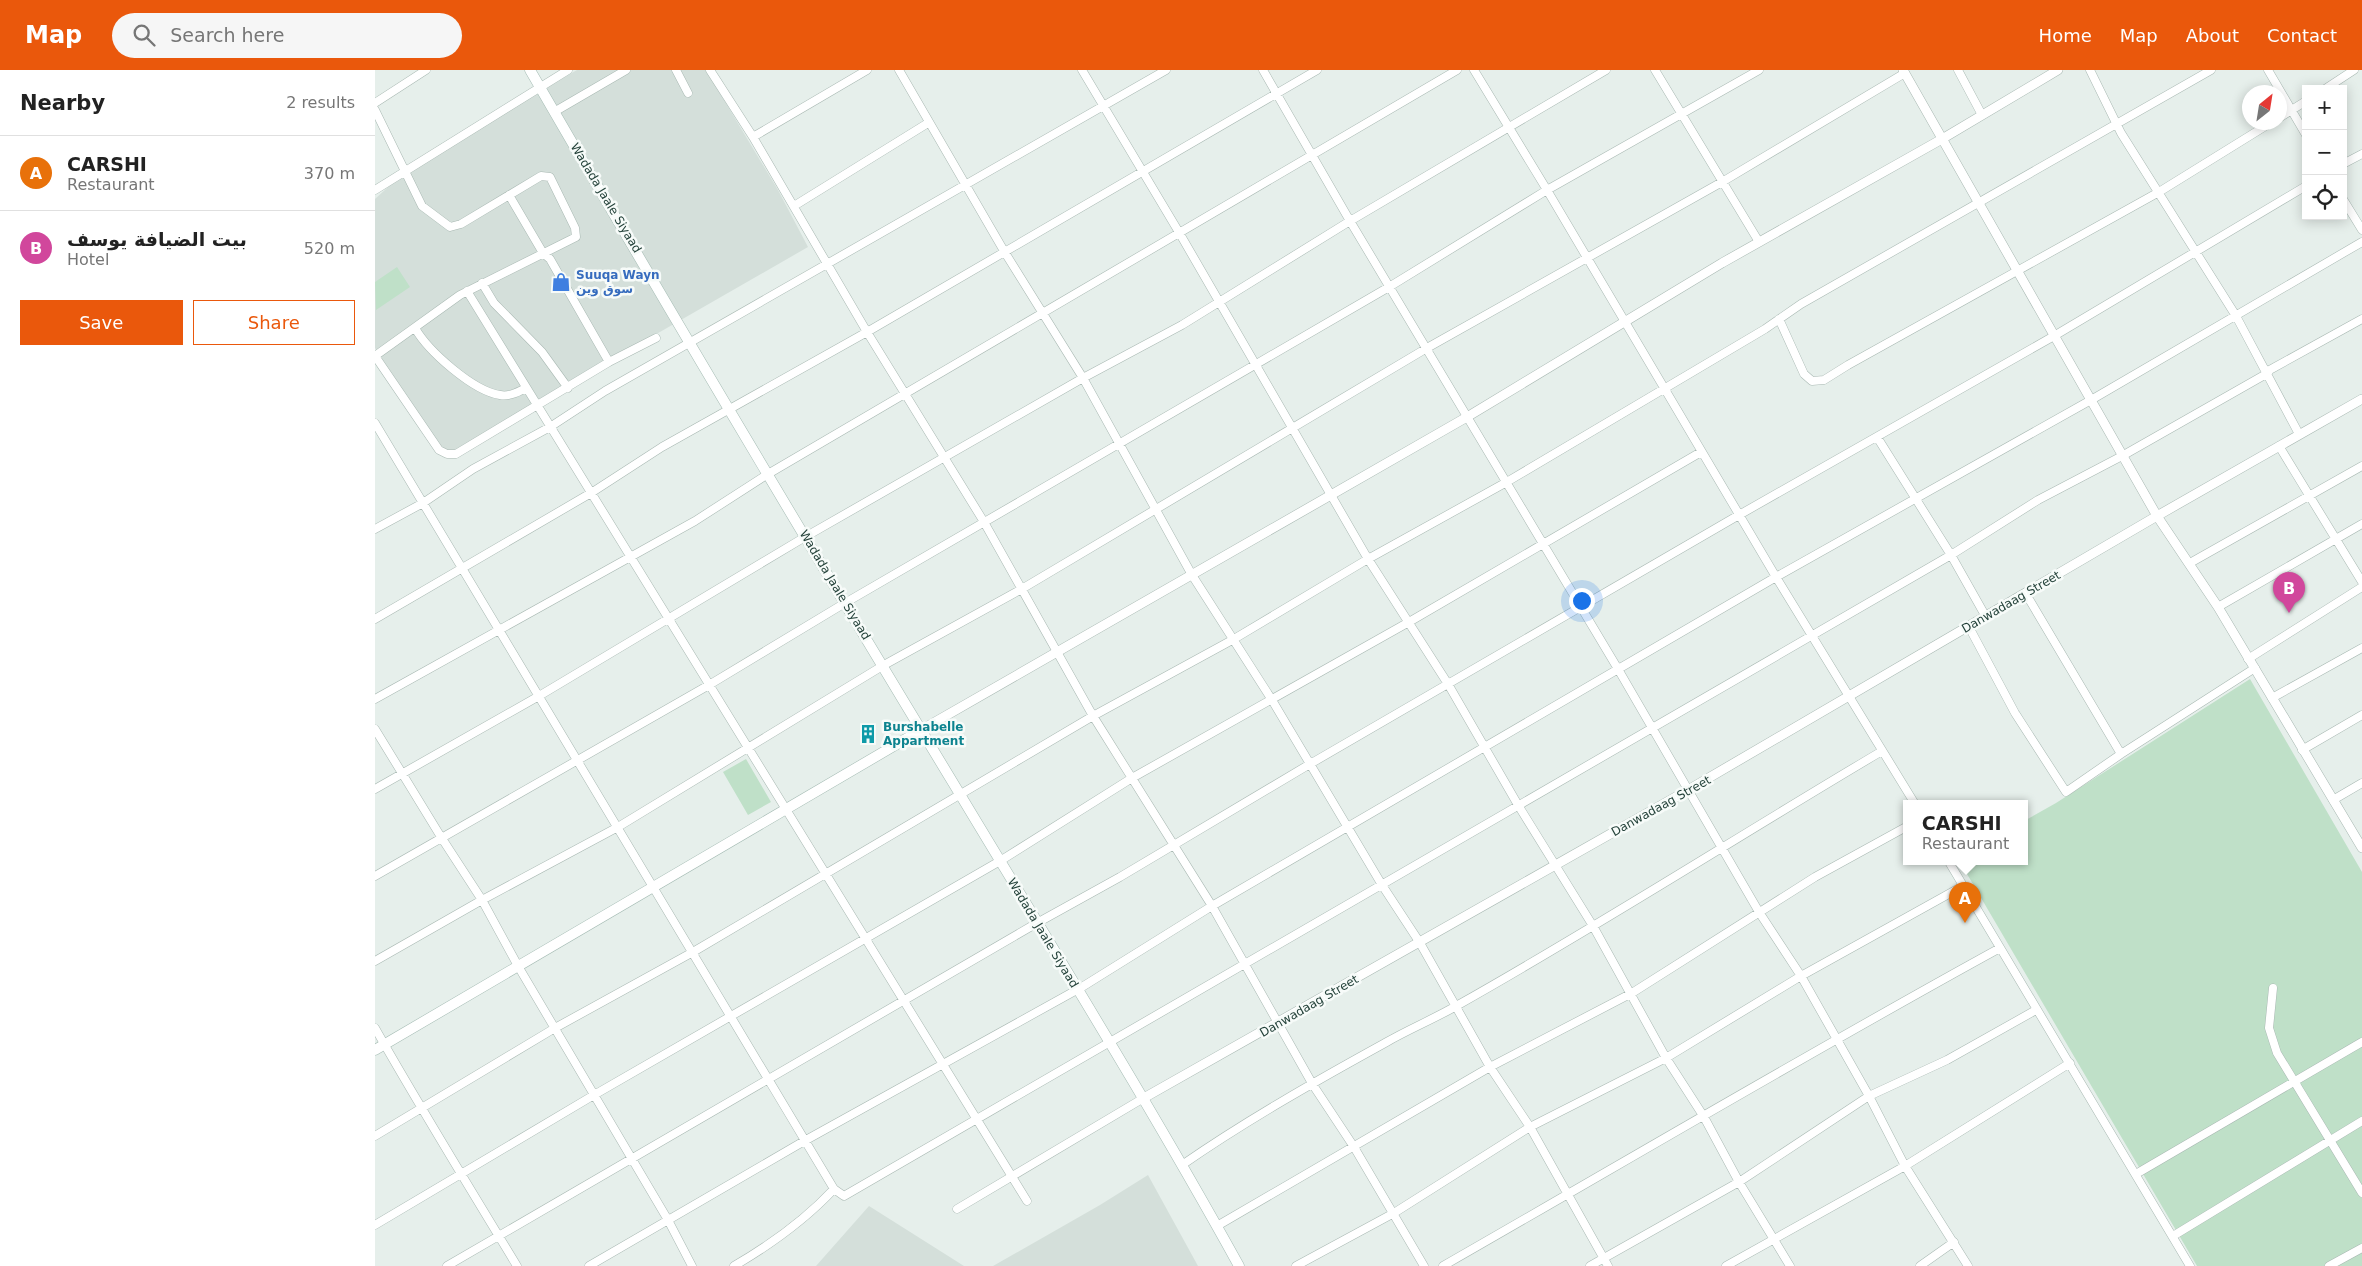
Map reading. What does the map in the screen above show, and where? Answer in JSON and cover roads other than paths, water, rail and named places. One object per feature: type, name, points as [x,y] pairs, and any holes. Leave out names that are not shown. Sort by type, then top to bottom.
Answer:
[{"type":"main road","name":"Wadada Jaale Siyaad","points":[[530,70],[805,537],[884,665],[960,796],[1182,1166],[1239,1266]]},
{"type":"main road","points":[[379,1047],[921,730]]},
{"type":"street","points":[[375,103],[425,70]]},
{"type":"street","points":[[375,190],[568,70]]},
{"type":"street","points":[[554,112],[627,70]]},
{"type":"street","points":[[676,70],[688,93]]},
{"type":"street","points":[[710,70],[753,137],[867,332],[984,522],[1093,716],[1212,906],[1313,1085],[1354,1147],[1424,1266]]},
{"type":"street","points":[[753,137],[867,70]]},
{"type":"street","points":[[899,70],[1003,250],[1083,378],[1192,575],[1272,700],[1491,1067],[1530,1127],[1608,1266]]},
{"type":"street","points":[[1082,70],[1180,234],[1368,559],[1409,622],[1554,866],[1593,926],[1632,993],[1666,1058],[1704,1117],[1739,1182],[1791,1266]]},
{"type":"street","points":[[375,529],[423,503],[473,469],[550,427],[605,391],[1166,70]]},
{"type":"street","points":[[1263,70],[1579,608],[1618,669],[1759,912],[1801,976],[1869,1096],[1905,1166],[1968,1266]]},
{"type":"street","points":[[375,619],[591,493],[662,447],[867,332],[1003,250],[1143,172],[1317,70]]},
{"type":"street","points":[[375,699],[695,521],[768,474],[1180,234],[1312,153],[1457,70]]},
{"type":"street","points":[[1474,70],[1776,577],[1913,800]]},
{"type":"street","points":[[375,789],[539,696],[667,617],[805,537],[1083,378],[1219,303],[1350,221],[1606,70]]},
{"type":"street","points":[[1655,70],[1759,242]]},
{"type":"street","points":[[375,876],[709,685],[984,522],[1120,446],[1255,363],[1389,287],[1547,190],[1759,70]]},
{"type":"street","points":[[1958,70],[1982,115]]},
{"type":"street","points":[[921,730],[1467,417],[1759,242],[1942,139],[2058,70]]},
{"type":"street","points":[[2090,70],[2148,178],[2159,192],[2235,316],[2299,434]]},
{"type":"street","points":[[375,1136],[555,1028],[693,952],[1093,716],[1234,639],[1368,559],[1505,483],[1779,319],[2211,70]]},
{"type":"street","points":[[2268,70],[2303,130]]},
{"type":"street","points":[[2331,85],[2354,70]]},
{"type":"street","points":[[375,961],[482,900],[618,827],[884,665],[1021,590],[1427,348],[1722,182],[1904,72],[2157,516],[2218,607],[2302,750],[2362,846]]},
{"type":"street","points":[[2287,113],[2302,104]]},
{"type":"street","points":[[375,110],[422,206],[450,227],[461,224],[541,176],[550,177],[575,228],[576,237],[467,291],[375,356],[439,450],[447,454],[456,454],[609,362],[656,338]]},
{"type":"street","points":[[794,206],[928,123]]},
{"type":"street","points":[[1779,319],[1804,374],[1812,381],[1818,382],[2159,192],[2259,130]]},
{"type":"street","points":[[2347,162],[2362,154]]},
{"type":"street","points":[[447,1266],[631,1158],[770,1080],[1739,515],[2054,336],[2302,188]]},
{"type":"street","points":[[509,195],[543,253],[550,259],[609,362]]},
{"type":"street","points":[[2347,206],[2362,230]]},
{"type":"street","points":[[589,1266],[806,1140],[1076,990],[1212,906],[1776,577],[2091,400],[2362,242]]},
{"type":"street","points":[[482,283],[494,304],[542,352],[568,388]]},
{"type":"street","points":[[467,291],[1027,1201]]},
{"type":"street","points":[[375,423],[834,1189],[844,1196],[1951,555],[2038,500],[2122,456],[2362,319]]},
{"type":"street","points":[[415,328],[431,350],[458,374],[488,391],[499,395],[509,395],[527,388]]},
{"type":"street","name":"Danwadaag Street","points":[[957,1209],[1013,1178],[1142,1099],[1278,1024],[1851,697],[2157,516],[2362,399]]},
{"type":"street","points":[[375,441],[383,436]]},
{"type":"street","points":[[1877,436],[1915,500],[1951,555],[1986,617]]},
{"type":"street","points":[[2279,446],[2362,582]]},
{"type":"street","points":[[375,1225],[594,1095],[1000,861],[1132,778],[1409,622],[1541,543],[1701,452]]},
{"type":"street","points":[[2189,563],[2362,466]]},
{"type":"street","points":[[2218,607],[2362,524]]},
{"type":"street","points":[[2249,659],[2362,587]]},
{"type":"street","points":[[2025,594],[2121,754]]},
{"type":"street","points":[[1969,627],[2015,712],[2066,792],[2121,754],[2255,668]]},
{"type":"street","points":[[2273,698],[2362,648]]},
{"type":"street","points":[[2302,750],[2362,715]]},
{"type":"street","points":[[375,729],[482,900],[518,966],[668,1220],[692,1266]]},
{"type":"street","points":[[1182,1166],[1217,1141],[1385,1042],[1456,1006],[1593,926],[1721,846],[1882,751]]},
{"type":"street","points":[[2333,800],[2362,783]]},
{"type":"street","points":[[1217,1226],[1491,1067],[1632,993],[1815,877],[1903,830]]},
{"type":"street","points":[[1951,865],[2190,1266]]},
{"type":"street","points":[[1295,1266],[1394,1213],[1530,1127],[1666,1058],[1801,976],[1963,886]]},
{"type":"street","points":[[1443,1266],[1704,1117],[1836,1038],[2000,948]]},
{"type":"street","points":[[2273,988],[2269,1028],[2277,1054],[2296,1082],[2362,1193]]},
{"type":"street","points":[[1590,1266],[1739,1182],[1869,1096],[1947,1060],[2036,1010]]},
{"type":"street","points":[[375,1028],[379,1047],[463,1173],[517,1266]]},
{"type":"street","points":[[2136,1174],[2362,1042]]},
{"type":"street","points":[[1725,1266],[1775,1240],[1905,1166],[2069,1063]]},
{"type":"street","points":[[2173,1236],[2331,1142],[2362,1121]]},
{"type":"street","points":[[733,1266],[793,1226],[834,1189]]},
{"type":"street","points":[[1920,1266],[1954,1242]]},
{"type":"street","points":[[2329,1266],[2362,1248]]},
{"type":"place","name":"Suuqa Wayn سوق وين","points":[[561,282]]},
{"type":"place","name":"بيت الضيافة يوسف","points":[[2289,613]]},
{"type":"place","name":"Burshabelle Appartment","points":[[868,734]]},
{"type":"place","name":"CARSHI","points":[[1965,923]]}]
